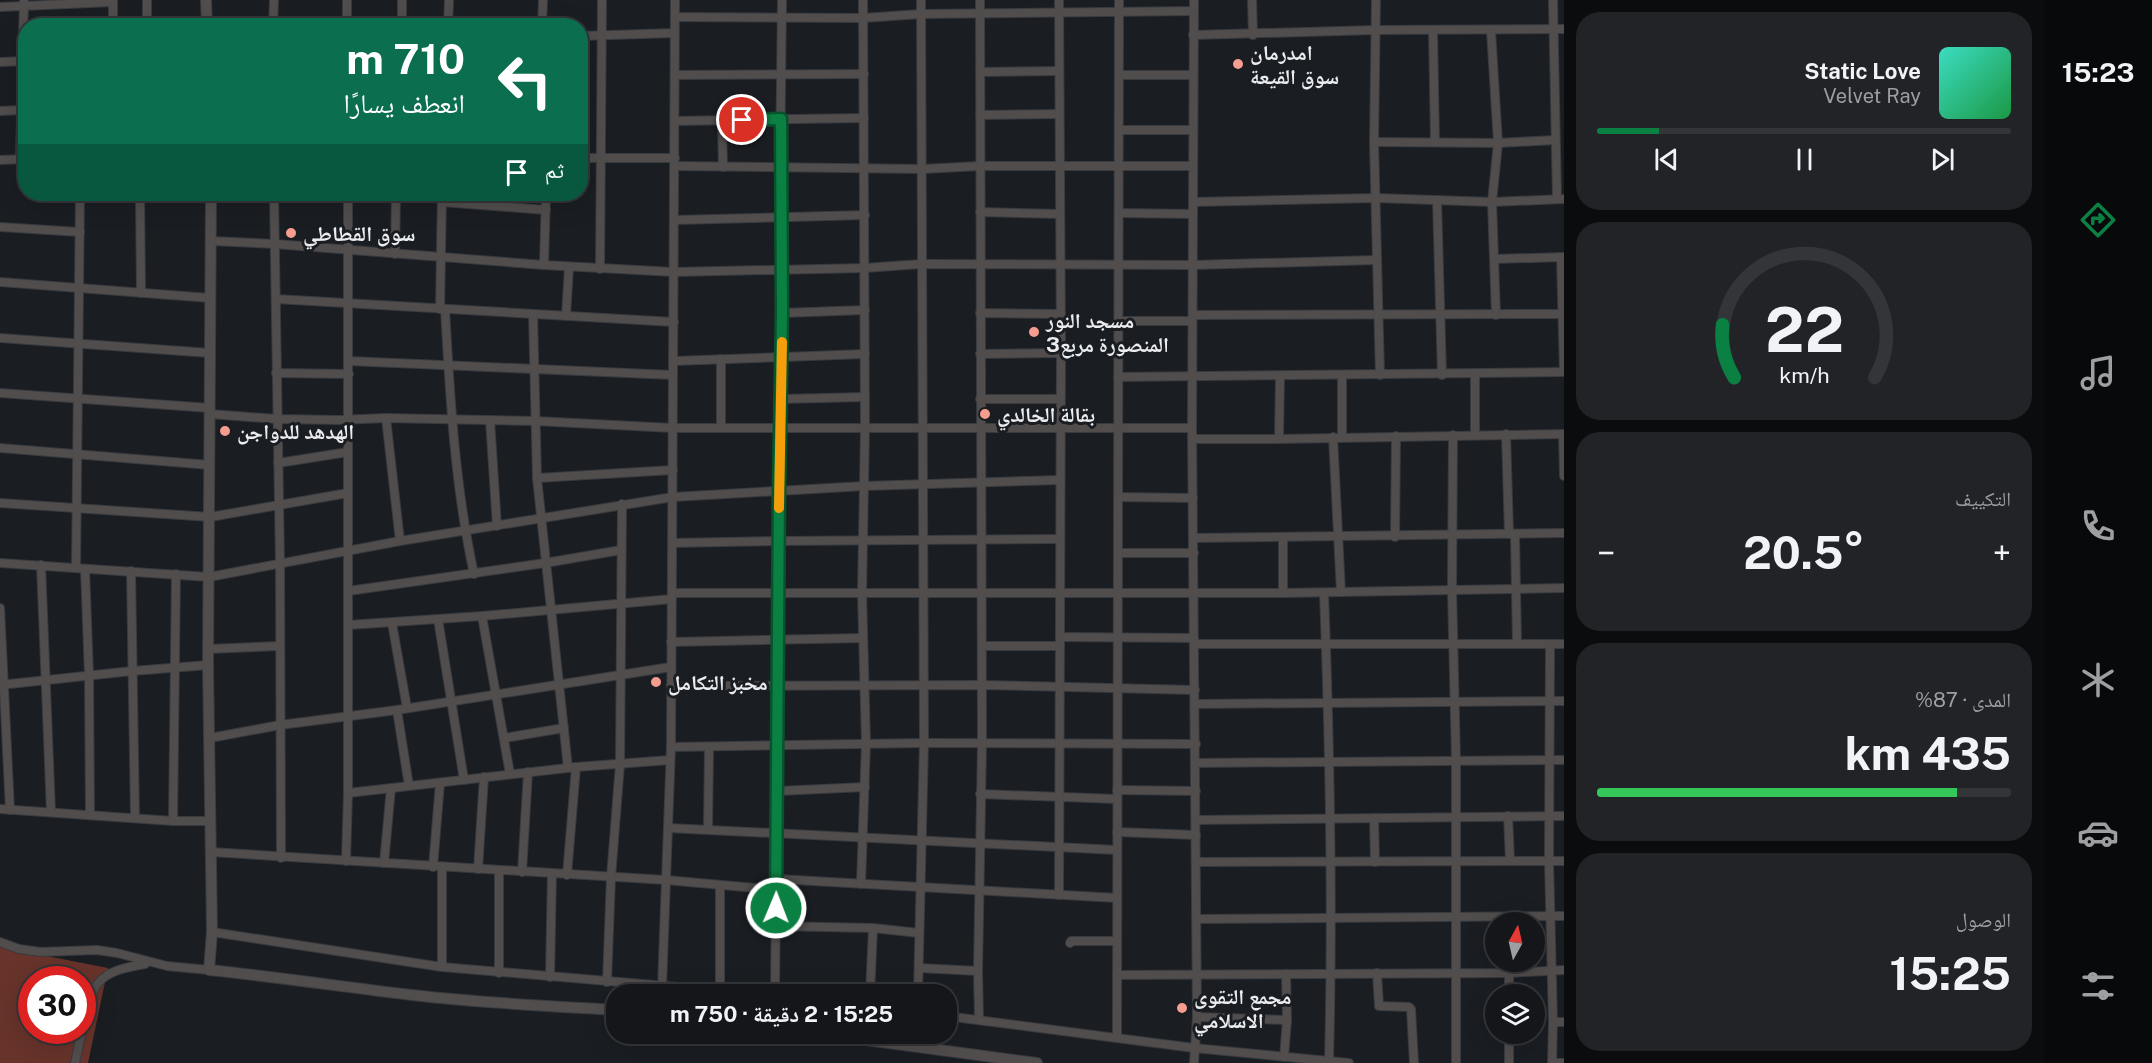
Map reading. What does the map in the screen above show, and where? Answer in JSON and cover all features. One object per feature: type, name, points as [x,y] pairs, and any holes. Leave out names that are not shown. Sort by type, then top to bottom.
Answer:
[{"type":"street","points":[[147,0],[147,18]]},
{"type":"street","points":[[206,0],[207,18]]},
{"type":"street","points":[[273,0],[273,18]]},
{"type":"street","points":[[347,0],[347,18]]},
{"type":"street","points":[[402,0],[402,18]]},
{"type":"street","points":[[448,18],[449,0]]},
{"type":"street","points":[[542,18],[543,0]]},
{"type":"street","points":[[600,269],[602,0]]},
{"type":"street","points":[[662,984],[669,828],[671,687],[675,0]]},
{"type":"street","points":[[775,984],[779,746],[778,540],[782,357],[780,168],[782,0]]},
{"type":"street","points":[[861,884],[866,743],[862,593],[865,429],[863,0]]},
{"type":"street","points":[[918,984],[924,743],[921,0]]},
{"type":"street","points":[[979,1019],[978,891],[982,743],[980,0]]},
{"type":"street","points":[[1059,0],[1061,353],[1059,895]]},
{"type":"street","points":[[1117,1038],[1119,0]]},
{"type":"street","points":[[1194,0],[1192,428],[1197,919],[1197,1017],[1194,1063]]},
{"type":"street","points":[[1252,0],[1253,35]]},
{"type":"street","points":[[1376,0],[1374,141],[1380,375]]},
{"type":"street","points":[[1193,202],[1376,198],[1491,202],[1561,199],[1555,140],[1553,0]]},
{"type":"street","points":[[0,7],[24,3],[113,1],[113,18]]},
{"type":"street","points":[[675,17],[863,18],[921,14],[1194,11]]},
{"type":"street","points":[[1193,35],[1376,30],[1564,29]]},
{"type":"street","points":[[1433,31],[1436,141]]},
{"type":"street","points":[[1491,31],[1498,143],[1491,202],[1496,315]]},
{"type":"street","points":[[588,36],[674,33]]},
{"type":"street","points":[[0,62],[18,61]]},
{"type":"street","points":[[980,72],[1059,71]]},
{"type":"street","points":[[675,75],[864,74]]},
{"type":"street","points":[[1119,75],[1193,75]]},
{"type":"street","points":[[0,111],[18,110]]},
{"type":"street","points":[[980,116],[1059,114]]},
{"type":"street","points":[[675,121],[864,118]]},
{"type":"street","points":[[722,121],[723,167]]},
{"type":"street","points":[[1119,130],[1193,130]]},
{"type":"street","points":[[1374,141],[1498,143],[1555,140]]},
{"type":"street","points":[[588,158],[675,162],[723,167],[780,168],[1193,166]]},
{"type":"street","points":[[0,160],[18,159]]},
{"type":"street","points":[[1437,200],[1442,375]]},
{"type":"street","points":[[80,201],[78,510],[89,675],[90,815]]},
{"type":"street","points":[[140,201],[141,292]]},
{"type":"street","points":[[208,970],[212,932],[208,665],[211,201]]},
{"type":"street","points":[[274,201],[280,563],[281,858]]},
{"type":"street","points":[[346,861],[348,793],[348,201]]},
{"type":"street","points":[[395,254],[396,201]]},
{"type":"street","points":[[442,201],[440,258],[442,309],[451,420],[465,531],[474,574]]},
{"type":"street","points":[[468,201],[546,210]]},
{"type":"street","points":[[543,266],[546,201]]},
{"type":"street","points":[[980,212],[1059,214]]},
{"type":"street","points":[[1119,213],[1193,214]]},
{"type":"street","points":[[675,220],[865,215]]},
{"type":"street","points":[[0,227],[80,232]]},
{"type":"street","points":[[211,241],[275,244],[543,266],[674,272],[865,268],[921,264],[1192,265],[1376,260]]},
{"type":"street","points":[[1118,377],[1475,375],[1564,372],[1562,257],[1494,260]]},
{"type":"street","points":[[566,316],[569,267]]},
{"type":"street","points":[[0,282],[210,298]]},
{"type":"street","points":[[276,299],[674,322]]},
{"type":"street","points":[[782,313],[865,310]]},
{"type":"street","points":[[533,314],[540,518],[564,728],[572,767],[567,875]]},
{"type":"street","points":[[980,314],[1060,314]]},
{"type":"street","points":[[1118,321],[1379,314],[1562,314]]},
{"type":"street","points":[[0,338],[210,353]]},
{"type":"street","points":[[980,354],[1061,353]]},
{"type":"street","points":[[674,361],[865,354]]},
{"type":"street","points":[[721,428],[722,359]]},
{"type":"street","points":[[349,361],[673,375]]},
{"type":"street","points":[[276,373],[349,374]]},
{"type":"street","points":[[1341,592],[1338,437],[1342,375]]},
{"type":"street","points":[[1475,375],[1475,435]]},
{"type":"street","points":[[1279,439],[1280,376]]},
{"type":"street","points":[[0,393],[277,419],[386,418],[535,421],[673,428],[1192,428]]},
{"type":"street","points":[[781,399],[865,397]]},
{"type":"street","points":[[980,399],[1060,399]]},
{"type":"street","points":[[386,418],[400,541]]},
{"type":"street","points":[[490,420],[497,526]]},
{"type":"street","points":[[1506,434],[1517,644]]},
{"type":"street","points":[[1193,439],[1563,434],[1564,476]]},
{"type":"street","points":[[1453,435],[1451,535],[1456,760],[1454,817],[1456,1063]]},
{"type":"street","points":[[1395,537],[1396,436]]},
{"type":"street","points":[[0,448],[210,465]]},
{"type":"street","points":[[278,463],[348,452]]},
{"type":"street","points":[[537,478],[673,470]]},
{"type":"street","points":[[0,563],[209,577],[400,541],[673,497],[864,486],[1060,480]]},
{"type":"street","points":[[0,503],[210,517],[348,493]]},
{"type":"street","points":[[1118,497],[1193,498]]},
{"type":"street","points":[[608,982],[611,877],[620,764],[622,504]]},
{"type":"street","points":[[1193,538],[1564,534]]},
{"type":"street","points":[[1283,538],[1283,593]]},
{"type":"street","points":[[672,543],[778,540],[1060,539]]},
{"type":"street","points":[[348,591],[474,574],[621,549]]},
{"type":"street","points":[[1118,553],[1194,553]]},
{"type":"street","points":[[40,566],[51,812]]},
{"type":"street","points":[[131,571],[135,818]]},
{"type":"street","points":[[173,821],[176,574]]},
{"type":"street","points":[[348,626],[551,610],[672,596],[862,593],[1324,593],[1564,588]]},
{"type":"street","points":[[1324,593],[1328,702],[1331,974],[1329,1061]]},
{"type":"street","points":[[0,608],[2,685],[10,810]]},
{"type":"street","points":[[482,616],[510,774]]},
{"type":"street","points":[[438,619],[464,780]]},
{"type":"street","points":[[392,623],[407,708]]},
{"type":"street","points":[[671,642],[863,638]]},
{"type":"street","points":[[982,646],[1118,639],[1326,644],[1564,644]]},
{"type":"street","points":[[1550,644],[1549,861],[1553,1063],[1564,1063]]},
{"type":"street","points":[[208,649],[280,646]]},
{"type":"street","points":[[2,685],[208,665]]},
{"type":"street","points":[[210,738],[280,725],[452,702],[671,667]]},
{"type":"street","points":[[671,687],[982,685],[1195,690]]},
{"type":"street","points":[[1195,704],[1564,701]]},
{"type":"street","points":[[397,710],[409,786]]},
{"type":"street","points":[[504,738],[564,728]]},
{"type":"street","points":[[670,747],[866,743],[1196,744]]},
{"type":"street","points":[[708,829],[709,747]]},
{"type":"street","points":[[348,793],[572,767],[670,760]]},
{"type":"street","points":[[1195,763],[1564,760]]},
{"type":"street","points":[[522,872],[528,772]]},
{"type":"street","points":[[478,869],[484,777]]},
{"type":"street","points":[[440,783],[437,867],[442,967]]},
{"type":"street","points":[[778,791],[865,787]]},
{"type":"street","points":[[384,863],[391,788]]},
{"type":"street","points":[[1117,790],[1196,791]]},
{"type":"street","points":[[980,794],[1117,799]]},
{"type":"street","points":[[0,808],[173,821],[211,821]]},
{"type":"street","points":[[1508,816],[1510,861]]},
{"type":"street","points":[[1196,820],[1564,816]]},
{"type":"street","points":[[1374,818],[1375,862]]},
{"type":"street","points":[[669,828],[1117,850]]},
{"type":"street","points":[[1117,832],[1196,836]]},
{"type":"street","points":[[211,852],[666,880],[777,890]]},
{"type":"street","points":[[1196,862],[1564,861]]},
{"type":"street","points":[[499,870],[499,973]]},
{"type":"street","points":[[550,977],[552,873]]},
{"type":"street","points":[[777,879],[1117,898]]},
{"type":"street","points":[[720,885],[720,984]]},
{"type":"street","points":[[1197,919],[1564,916]]},
{"type":"street","points":[[776,926],[873,928],[919,933]]},
{"type":"street","points":[[870,984],[873,928]]},
{"type":"street","points":[[212,932],[442,967],[630,984]]},
{"type":"street","points":[[1070,942],[1117,941]]},
{"type":"street","points":[[0,942],[19,949],[41,952],[97,950],[117,953],[150,963],[412,995],[508,1004],[606,1009]]},
{"type":"street","points":[[96,986],[106,974],[150,963]]},
{"type":"street","points":[[919,968],[978,971]]},
{"type":"street","points":[[1117,975],[1509,973],[1564,970]]},
{"type":"street","points":[[1377,973],[1379,1006],[1409,1007],[1411,1009],[1413,1063]]},
{"type":"street","points":[[1509,973],[1509,984]]},
{"type":"street","points":[[1284,1057],[1287,1020],[1286,974]]},
{"type":"street","points":[[957,1017],[1194,1048],[1349,1063]]},
{"type":"street","points":[[1197,1017],[1287,1020]]},
{"type":"street","points":[[1553,1022],[1564,1022]]},
{"type":"street","points":[[75,1063],[79,1044]]},
{"type":"street","points":[[895,1044],[1037,1063]]},
{"type":"street","points":[[1509,1044],[1509,1063]]},
{"type":"shaded area","points":[[0,947],[108,968],[96,1025],[96,966],[18,966],[18,1044],[92,1044],[88,1063],[0,1063]]},
{"type":"slow traffic","points":[[779,508],[782,342]]},
{"type":"place","name":"امدرمان سوق القيعة","points":[[1238,64]]},
{"type":"place","name":"سوق القطاطي","points":[[291,233]]},
{"type":"place","name":"مسجد النور المنصورة مربع3","points":[[1034,332]]},
{"type":"place","name":"بقالة الخالدي","points":[[985,414]]},
{"type":"place","name":"الهدهد للدواجن","points":[[225,431]]},
{"type":"place","name":"مخبز التكامل","points":[[656,682]]},
{"type":"place","name":"مجمع التقوى الاسلامي","points":[[1182,1008]]},
{"type":"route","points":[[742,120],[781,119],[782,313],[776,908]]}]
